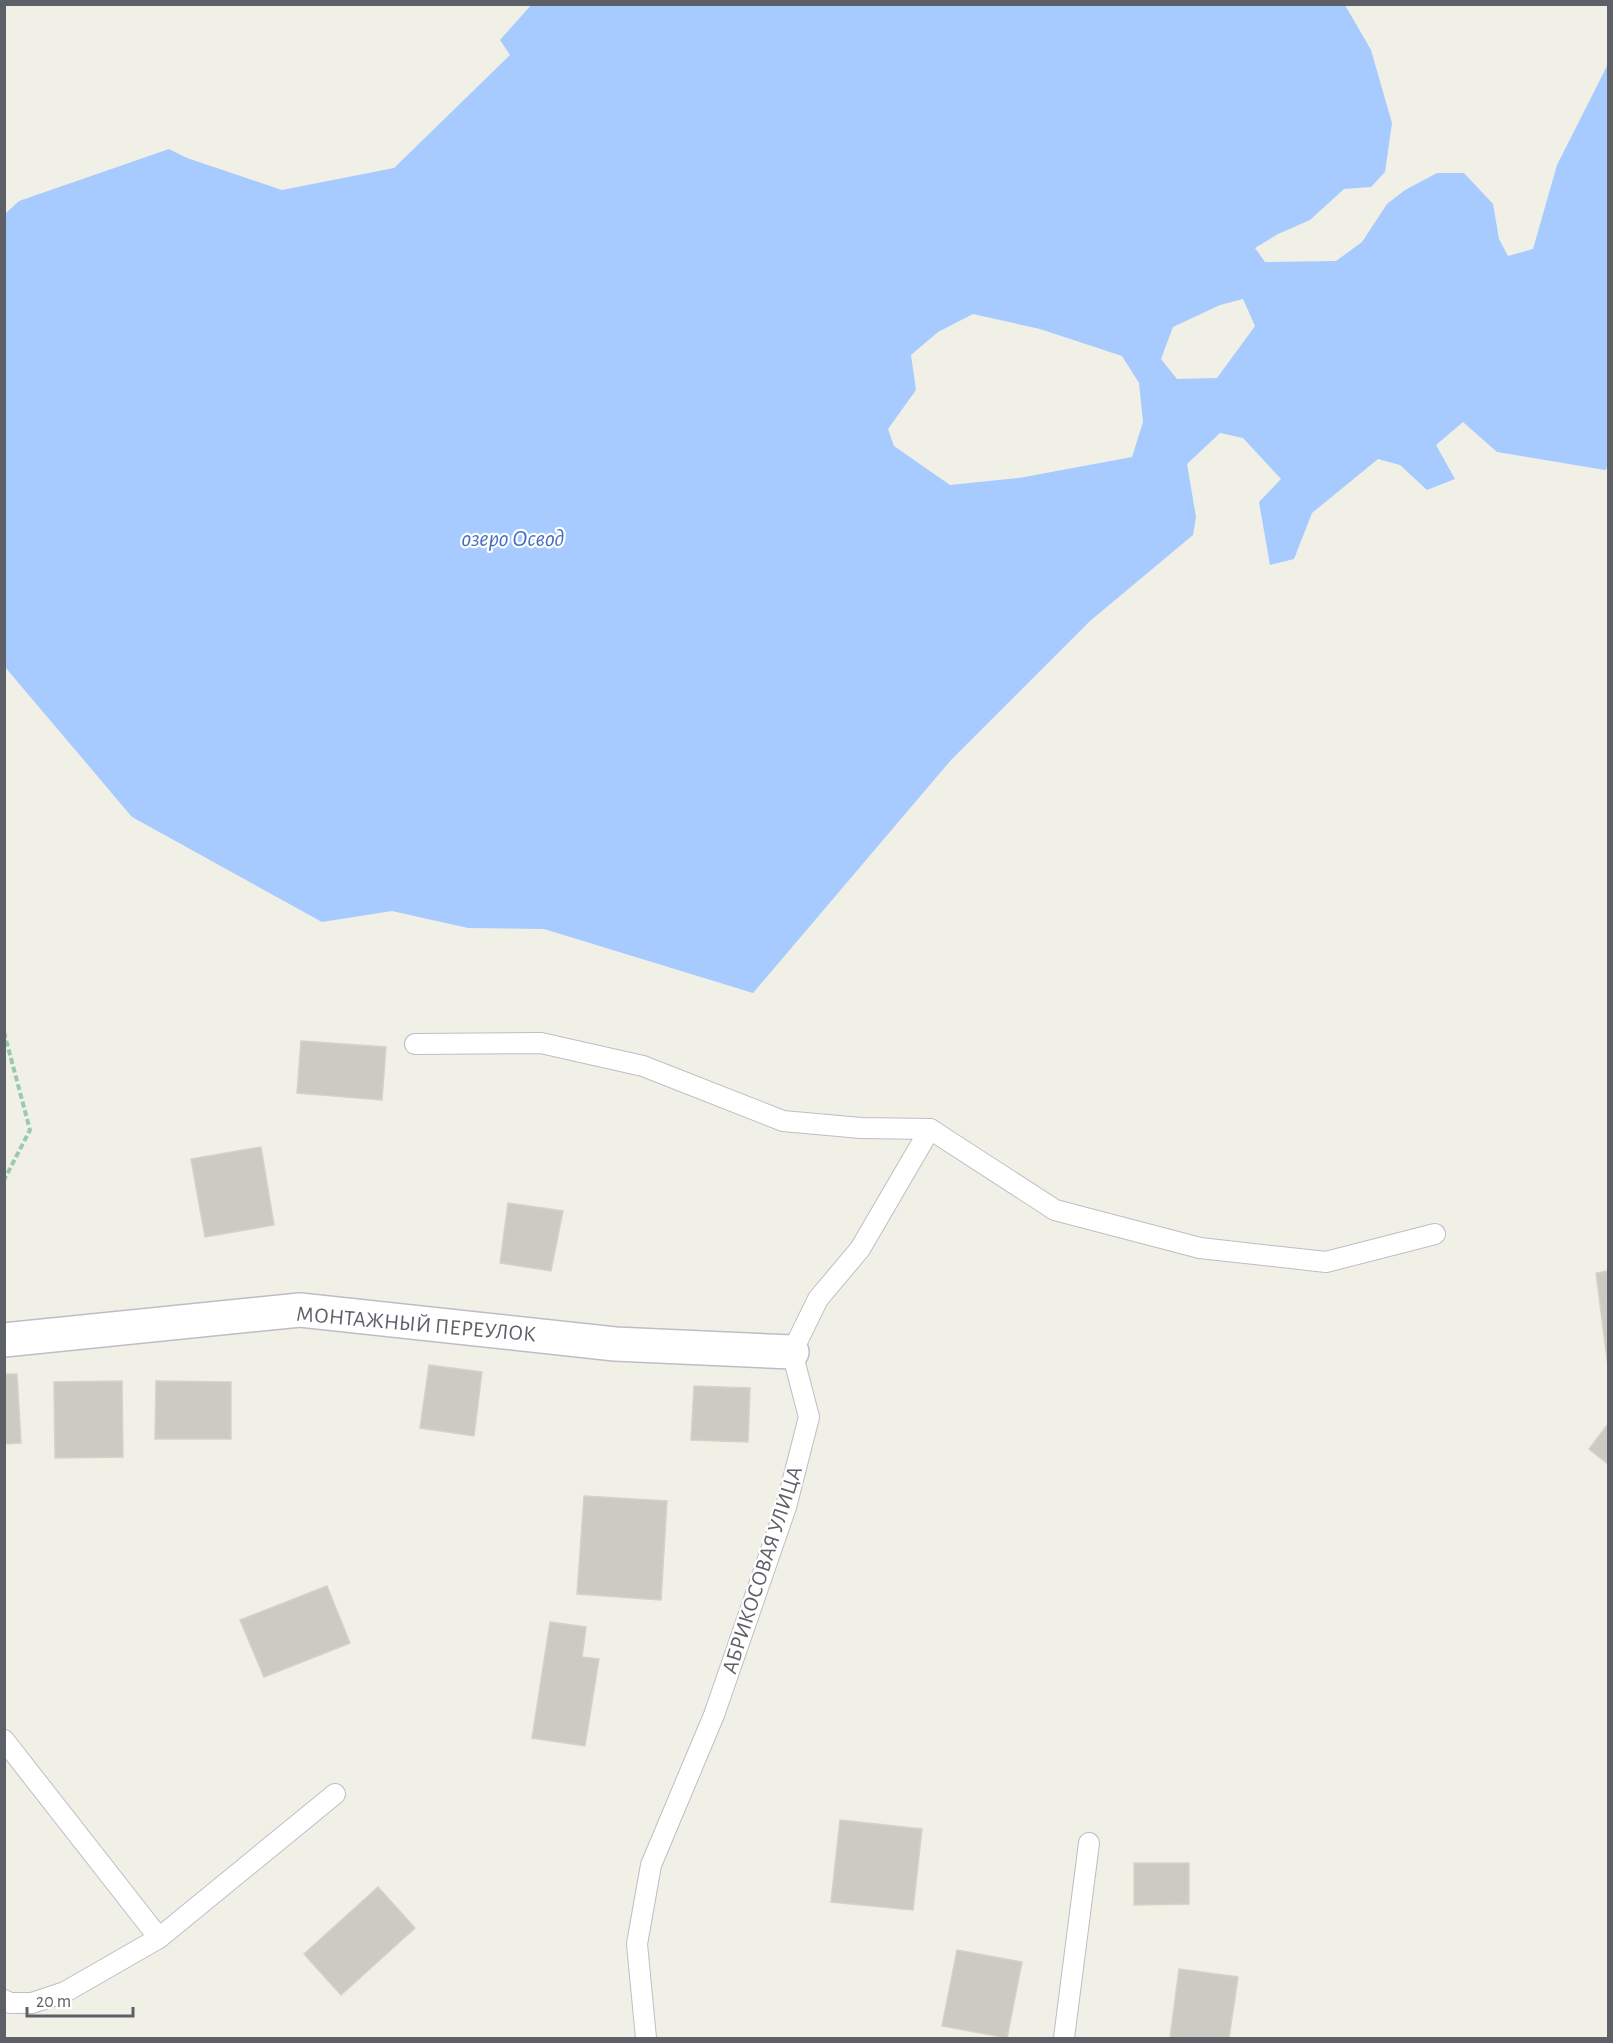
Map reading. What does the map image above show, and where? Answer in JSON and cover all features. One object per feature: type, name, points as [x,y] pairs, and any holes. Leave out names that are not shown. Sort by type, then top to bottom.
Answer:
[{"type":"street","name":"МОНТАЖНЫЙ ПЕРЕУЛОК","points":[[4,1340],[300,1310],[615,1344],[792,1352]]},
{"type":"lane","points":[[415,1044],[541,1043],[643,1066],[783,1121],[861,1128],[930,1129],[1055,1210],[1200,1248],[1326,1262],[1435,1234]]},
{"type":"lane","points":[[792,1352],[818,1299],[860,1248],[930,1129]]},
{"type":"lane","name":"АБРИКОСОВАЯ УЛИЦА","points":[[646,2038],[638,1944],[651,1865],[714,1715],[786,1507],[809,1418],[792,1352]]},
{"type":"lane","points":[[4,1740],[159,1938]]},
{"type":"lane","points":[[4,2000],[10,2003],[32,2003],[65,1992],[159,1938],[335,1794]]},
{"type":"lane","points":[[1064,2038],[1089,1843]]},
{"type":"path","points":[[4,1032],[30,1130],[4,1180]]},
{"type":"water","name":"озеро Освод","points":[[532,4],[1345,5],[1371,50],[1392,123],[1385,172],[1371,187],[1344,189],[1310,220],[1278,234],[1255,248],[1265,262],[1336,261],[1362,242],[1387,204],[1405,190],[1437,173],[1464,173],[1493,204],[1499,239],[1508,256],[1533,249],[1557,165],[1608,64],[1608,467],[1605,470],[1497,452],[1463,422],[1436,445],[1455,479],[1427,490],[1400,465],[1378,459],[1312,513],[1294,559],[1270,565],[1259,502],[1281,479],[1243,438],[1220,433],[1187,464],[1196,517],[1193,535],[1090,621],[951,760],[753,993],[544,929],[468,928],[392,911],[322,922],[132,817],[5,667],[5,214],[19,201],[169,149],[187,158],[282,190],[394,168],[510,55],[500,40]],"holes":[[[1243,299],[1255,326],[1217,378],[1177,379],[1161,359],[1173,327],[1220,305]],[[973,314],[1040,329],[1122,356],[1139,383],[1143,422],[1132,457],[1019,478],[950,485],[894,446],[888,429],[916,390],[911,355],[938,332]]]},
{"type":"building","points":[[301,1041],[386,1047],[382,1100],[297,1093]]},
{"type":"building","points":[[261,1147],[274,1225],[205,1237],[191,1159]]},
{"type":"building","points":[[508,1203],[563,1211],[551,1271],[500,1263]]},
{"type":"building","points":[[1608,1271],[1608,1367],[1596,1273]]},
{"type":"building","points":[[429,1365],[482,1372],[474,1436],[420,1428]]},
{"type":"building","points":[[4,1374],[17,1374],[21,1443],[4,1444]]},
{"type":"building","points":[[122,1381],[123,1457],[55,1458],[54,1382]]},
{"type":"building","points":[[156,1381],[231,1382],[231,1439],[155,1439]]},
{"type":"building","points":[[694,1386],[750,1388],[748,1442],[691,1440]]},
{"type":"building","points":[[1608,1424],[1608,1464],[1589,1449]]},
{"type":"building","points":[[584,1496],[667,1501],[661,1600],[577,1594]]},
{"type":"building","points":[[327,1586],[350,1643],[264,1677],[240,1620]]},
{"type":"building","points":[[550,1622],[586,1627],[582,1657],[599,1659],[585,1746],[532,1738]]},
{"type":"building","points":[[840,1820],[922,1829],[913,1910],[831,1902]]},
{"type":"building","points":[[1134,1863],[1189,1863],[1189,1904],[1134,1905]]},
{"type":"building","points":[[378,1887],[415,1928],[341,1995],[304,1954]]},
{"type":"building","points":[[957,1950],[1022,1962],[1007,2038],[942,2026]]},
{"type":"building","points":[[1179,1969],[1238,1977],[1229,2038],[1170,2038]]}]
